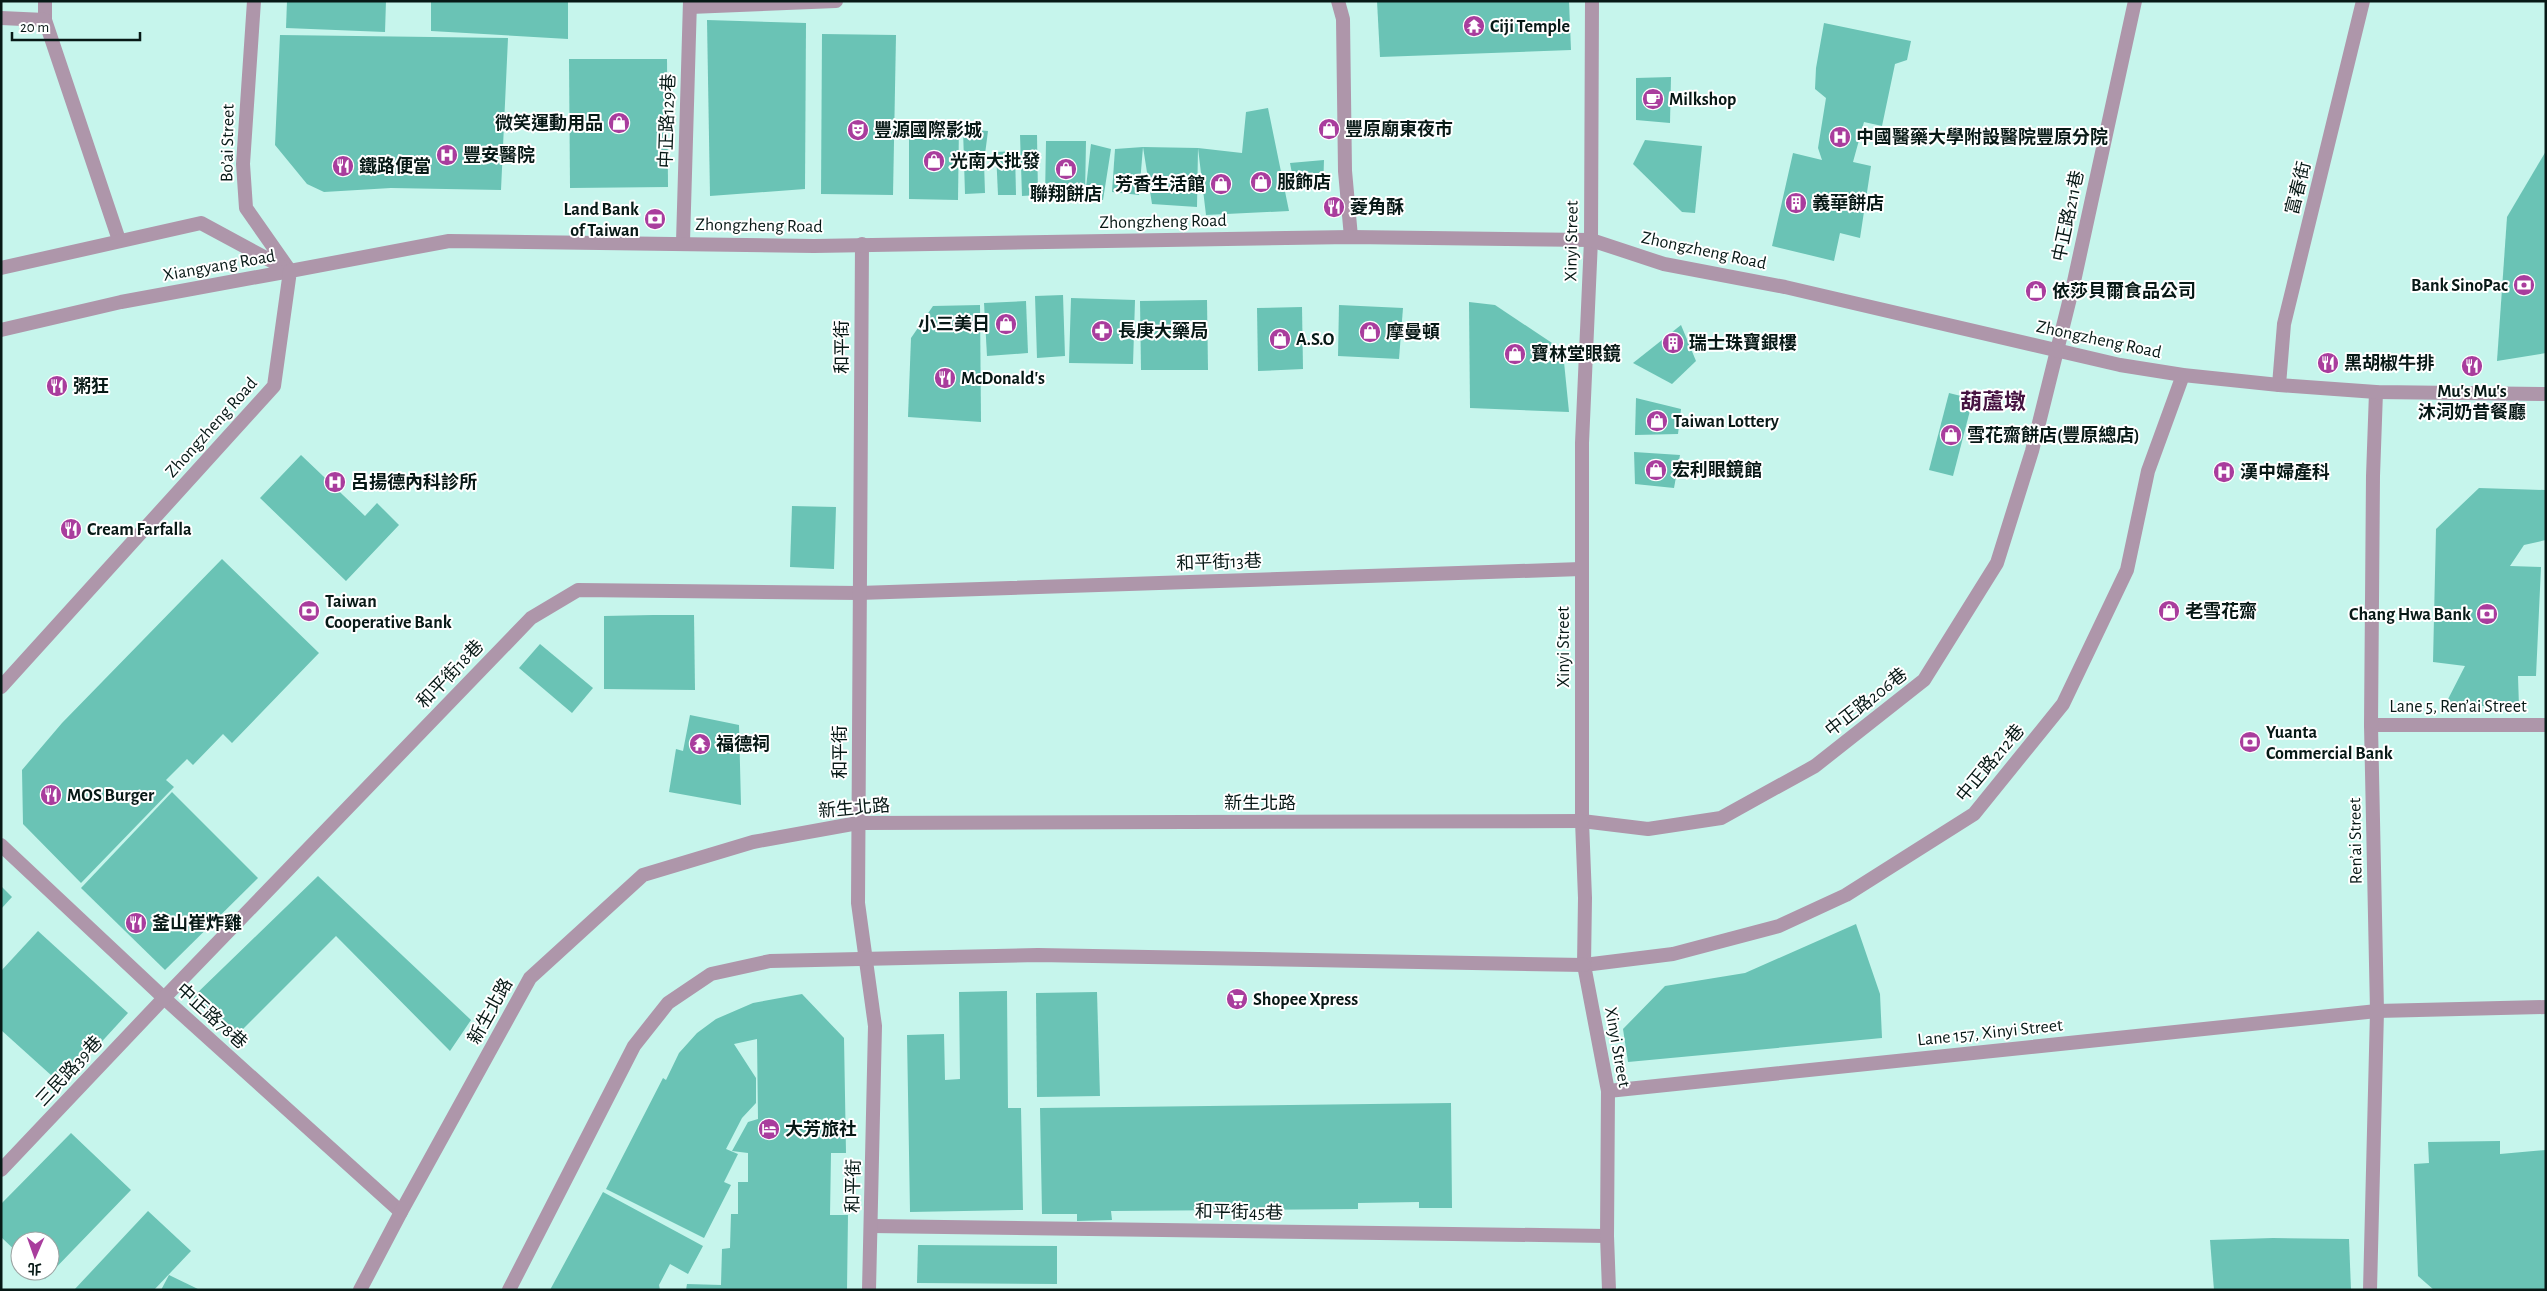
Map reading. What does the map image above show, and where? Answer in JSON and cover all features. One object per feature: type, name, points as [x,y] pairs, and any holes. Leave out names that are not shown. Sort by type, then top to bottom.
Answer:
[{"type":"street","points":[[45,1],[46,20],[119,240]]},
{"type":"street","name":"Bo’ai Street","points":[[254,1],[243,164],[246,208],[290,271]]},
{"type":"street","points":[[690,4],[836,1]]},
{"type":"street","points":[[1338,1],[1344,19],[1345,172],[1351,237]]},
{"type":"street","name":"Xinyi Street","points":[[1592,1],[1591,240],[1582,443],[1582,821],[1585,898],[1584,965],[1608,1091],[1607,1236],[1609,1290]]},
{"type":"street","name":"中正路211巷","points":[[2056,350],[2073,286],[2136,1]]},
{"type":"street","name":"富春街","points":[[2279,385],[2284,324],[2363,1]]},
{"type":"street","name":"中正路129巷","points":[[683,242],[690,4]]},
{"type":"street","points":[[1,18],[46,20]]},
{"type":"street","name":"Xiangyang Road","points":[[1,268],[201,223],[290,271]]},
{"type":"street","name":"Zhongzheng Road","points":[[1,687],[274,386],[290,271],[449,241],[683,242],[814,246],[1351,237],[1591,240],[1664,264],[1785,286],[2120,365],[2183,375],[2279,385],[2376,392],[2546,394]]},
{"type":"street","name":"和平街","points":[[862,244],[858,593],[858,903],[875,1026],[869,1290]]},
{"type":"street","name":"Xiangyang Road","points":[[1,330],[121,302],[290,271]]},
{"type":"street","name":"中正路206巷","points":[[1582,821],[1648,829],[1721,818],[1815,766],[1924,680],[1997,563],[2041,421],[2056,350]]},
{"type":"street","name":"中正路212巷","points":[[1584,965],[1673,954],[1779,926],[1846,895],[1974,814],[2063,704],[2127,570],[2148,471],[2183,375]]},
{"type":"street","name":"Ren’ai Street","points":[[2370,1290],[2377,1012],[2371,725],[2373,476],[2376,392]]},
{"type":"street","name":"和平街13巷","points":[[858,593],[1581,569]]},
{"type":"street","name":"和平街18巷","points":[[164,998],[531,618],[578,590],[858,593]]},
{"type":"street","name":"Lane 5, Ren’ai Street","points":[[2371,725],[2546,725]]},
{"type":"street","name":"新生北路","points":[[360,1290],[530,978],[642,875],[753,842],[858,823],[1582,821]]},
{"type":"street","name":"中正路78巷","points":[[1,845],[164,998],[401,1212]]},
{"type":"street","points":[[509,1290],[634,1046],[668,1004],[711,974],[770,961],[866,957],[1038,955],[1584,965]]},
{"type":"street","name":"三民路39巷","points":[[1,1170],[164,998]]},
{"type":"street","name":"Lane 157, Xinyi Street","points":[[1608,1091],[2377,1012],[2546,1007]]},
{"type":"street","name":"和平街45巷","points":[[871,1226],[1607,1236]]},
{"type":"building","points":[[287,1],[386,1],[385,32],[286,28]]},
{"type":"building","points":[[431,1],[568,1],[568,39],[431,31]]},
{"type":"building","name":"Ciji Temple","points":[[1377,1],[1569,1],[1571,50],[1380,57]]},
{"type":"building","points":[[707,20],[806,23],[805,189],[710,196]]},
{"type":"building","name":"中國醫藥大學附設醫院豐原分院","points":[[1824,23],[1911,41],[1907,60],[1895,64],[1882,126],[1864,122],[1853,162],[1871,166],[1860,238],[1840,233],[1834,261],[1772,246],[1793,153],[1822,160],[1818,148],[1826,98],[1815,89],[1816,68]]},
{"type":"building","name":"豐源國際影城","points":[[822,34],[896,35],[893,195],[821,194]]},
{"type":"building","points":[[280,35],[508,38],[501,190],[391,188],[324,192],[307,184],[275,145]]},
{"type":"building","name":"微笑運動用品","points":[[569,59],[667,59],[668,187],[570,188]]},
{"type":"building","name":"Milkshop","points":[[1671,77],[1670,123],[1636,120],[1636,78]]},
{"type":"building","name":"服飾店","points":[[1268,108],[1289,211],[1206,215],[1198,148],[1242,153],[1246,112]]},
{"type":"building","name":"光南大批發","points":[[909,123],[959,123],[958,200],[909,199]]},
{"type":"building","points":[[963,129],[988,131],[984,162],[985,193],[965,194]]},
{"type":"building","points":[[1020,135],[1037,135],[1038,195],[1022,196]]},
{"type":"building","points":[[1645,140],[1702,146],[1695,213],[1682,212],[1633,164]]},
{"type":"building","name":"聯翔餅店","points":[[1046,141],[1086,141],[1085,196],[1091,144],[1111,149],[1103,200],[1045,198]]},
{"type":"building","points":[[1143,147],[1198,148],[1197,207],[1152,204]]},
{"type":"building","points":[[1143,147],[1139,195],[1112,192],[1115,149]]},
{"type":"building","points":[[1015,151],[1016,195],[998,195],[996,152]]},
{"type":"building","name":"Bank SinoPac","points":[[2546,151],[2546,353],[2497,361],[2507,217]]},
{"type":"building","points":[[1324,160],[1323,190],[1295,189],[1290,163]]},
{"type":"building","points":[[1063,295],[1065,356],[1037,358],[1035,296]]},
{"type":"building","name":"長庚大藥局","points":[[1071,298],[1135,300],[1133,364],[1069,363]]},
{"type":"building","points":[[1207,300],[1208,370],[1141,370],[1140,301]]},
{"type":"building","name":"小三美日","points":[[1026,301],[1028,353],[987,356],[984,303]]},
{"type":"building","name":"寶林堂眼鏡","points":[[1469,302],[1495,305],[1558,347],[1564,362],[1569,412],[1470,408]]},
{"type":"building","name":"McDonald's","points":[[980,305],[981,422],[908,417],[911,338],[933,306]]},
{"type":"building","name":"摩曼頓","points":[[1339,305],[1403,308],[1399,359],[1338,356]]},
{"type":"building","name":"A.S.O","points":[[1302,307],[1303,369],[1258,371],[1257,308]]},
{"type":"building","name":"瑞士珠寶銀樓","points":[[1681,325],[1696,361],[1672,384],[1633,363]]},
{"type":"building","name":"雪花齋餅店(豐原總店)","points":[[1949,393],[1973,399],[1953,476],[1929,470]]},
{"type":"building","name":"Taiwan Lottery","points":[[1636,398],[1681,409],[1678,434],[1635,435]]},
{"type":"building","name":"宏利眼鏡館","points":[[1634,452],[1680,455],[1674,488],[1635,484]]},
{"type":"building","points":[[301,455],[365,516],[377,503],[399,525],[346,581],[260,498]]},
{"type":"building","name":"Chang Hwa Bank","points":[[2479,488],[2545,490],[2546,540],[2524,545],[2510,566],[2541,567],[2536,676],[2518,676],[2519,707],[2445,705],[2465,666],[2433,662],[2436,529]]},
{"type":"building","points":[[792,506],[836,507],[834,569],[790,567]]},
{"type":"building","points":[[222,559],[319,653],[232,743],[223,734],[193,765],[187,759],[166,780],[174,787],[81,883],[23,824],[22,770],[62,723]]},
{"type":"building","points":[[694,615],[695,690],[604,689],[604,616]]},
{"type":"building","points":[[540,644],[593,688],[572,713],[519,668]]},
{"type":"building","points":[[690,715],[739,725],[741,805],[669,792],[676,749],[683,751]]},
{"type":"building","points":[[172,792],[258,878],[165,970],[81,888]]},
{"type":"building","points":[[318,876],[471,1020],[450,1051],[336,936],[234,1038],[193,997]]},
{"type":"building","points":[[1,886],[12,897],[1,909]]},
{"type":"building","points":[[1856,924],[1880,994],[1882,1038],[1628,1062],[1623,1029],[1665,986],[1745,973]]},
{"type":"building","points":[[38,931],[128,1013],[62,1085],[1,1030],[1,971]]},
{"type":"building","points":[[1007,991],[1008,1108],[1021,1108],[1023,1210],[910,1212],[907,1035],[944,1034],[945,1080],[960,1079],[959,992]]},
{"type":"building","points":[[1097,992],[1100,1096],[1037,1097],[1036,993]]},
{"type":"building","points":[[802,994],[844,1038],[846,1153],[831,1153],[830,1215],[848,1215],[847,1290],[686,1290],[687,1284],[721,1285],[722,1249],[730,1248],[731,1214],[738,1214],[738,1182],[748,1182],[748,1153],[732,1151],[748,1122],[758,1119],[757,1039],[734,1044],[756,1078],[756,1103],[742,1118],[726,1149],[738,1154],[724,1182],[731,1185],[704,1238],[606,1189],[663,1078],[666,1080],[679,1053],[697,1033],[716,1019],[753,1003]]},
{"type":"building","points":[[1451,1103],[1452,1208],[1419,1208],[1419,1202],[1358,1203],[1358,1209],[1111,1211],[1112,1220],[1077,1221],[1077,1214],[1042,1214],[1040,1108]]},
{"type":"building","points":[[71,1133],[131,1190],[60,1263],[60,1231],[10,1231],[10,1246],[1,1237],[1,1204]]},
{"type":"building","points":[[2500,1141],[2500,1154],[2546,1150],[2546,1290],[2434,1290],[2418,1276],[2414,1164],[2429,1163],[2428,1142]]},
{"type":"building","points":[[603,1192],[703,1246],[688,1274],[670,1264],[659,1285],[660,1290],[550,1290]]},
{"type":"building","points":[[148,1211],[191,1251],[154,1290],[74,1290]]},
{"type":"building","points":[[2273,1238],[2349,1239],[2351,1290],[2214,1290],[2210,1240]]},
{"type":"building","points":[[918,1245],[1057,1246],[1057,1284],[917,1283]]},
{"type":"building","points":[[169,1275],[200,1290],[161,1290]]},
{"type":"place","name":"Ciji Temple","points":[[1474,26]]},
{"type":"place","name":"Milkshop","points":[[1653,99]]},
{"type":"place","name":"微笑運動用品","points":[[619,123]]},
{"type":"place","name":"豐原廟東夜市","points":[[1329,129]]},
{"type":"place","name":"豐源國際影城","points":[[858,130]]},
{"type":"place","name":"中國醫藥大學附設醫院豐原分院","points":[[1840,137]]},
{"type":"place","name":"豐安醫院","points":[[447,155]]},
{"type":"place","name":"光南大批發","points":[[934,161]]},
{"type":"place","name":"鐵路便當","points":[[343,166]]},
{"type":"place","name":"聯翔餅店","points":[[1066,169]]},
{"type":"place","name":"服飾店","points":[[1261,182]]},
{"type":"place","name":"芳香生活館","points":[[1221,184]]},
{"type":"place","name":"義華餅店","points":[[1796,203]]},
{"type":"place","name":"菱角酥","points":[[1334,207]]},
{"type":"place","name":"Land Bank of Taiwan","points":[[655,219]]},
{"type":"place","name":"Bank SinoPac","points":[[2524,285]]},
{"type":"place","name":"依莎貝爾食品公司","points":[[2036,291]]},
{"type":"place","name":"小三美日","points":[[1006,324]]},
{"type":"place","name":"長庚大藥局","points":[[1102,331]]},
{"type":"place","name":"摩曼頓","points":[[1370,332]]},
{"type":"place","name":"A.S.O","points":[[1280,339]]},
{"type":"place","name":"瑞士珠寶銀樓","points":[[1673,343]]},
{"type":"place","name":"寶林堂眼鏡","points":[[1515,354]]},
{"type":"place","name":"黑胡椒牛排","points":[[2328,363]]},
{"type":"place","name":"Mu's Mu's 沐泀奶昔餐廳","points":[[2472,366]]},
{"type":"place","name":"McDonald's","points":[[945,378]]},
{"type":"place","name":"粥狂","points":[[57,386]]},
{"type":"place","name":"Taiwan Lottery","points":[[1657,421]]},
{"type":"place","name":"雪花齋餅店(豐原總店)","points":[[1951,435]]},
{"type":"place","name":"宏利眼鏡館","points":[[1656,470]]},
{"type":"place","name":"漢中婦產科","points":[[2224,472]]},
{"type":"place","name":"呂揚德內科診所","points":[[335,482]]},
{"type":"place","name":"Cream Farfalla","points":[[71,529]]},
{"type":"place","name":"Taiwan Cooperative Bank","points":[[309,611]]},
{"type":"place","name":"老雪花齋","points":[[2169,611]]},
{"type":"place","name":"Chang Hwa Bank","points":[[2487,614]]},
{"type":"place","name":"Yuanta Commercial Bank","points":[[2250,742]]},
{"type":"place","name":"福德祠","points":[[700,744]]},
{"type":"place","name":"MOS Burger","points":[[51,795]]},
{"type":"place","name":"釜山崔炸雞","points":[[136,923]]},
{"type":"place","name":"Shopee Xpress","points":[[1237,999]]},
{"type":"place","name":"大芳旅社","points":[[769,1129]]},
{"type":"district","name":"葫蘆墩","points":[[1993,401]]}]
